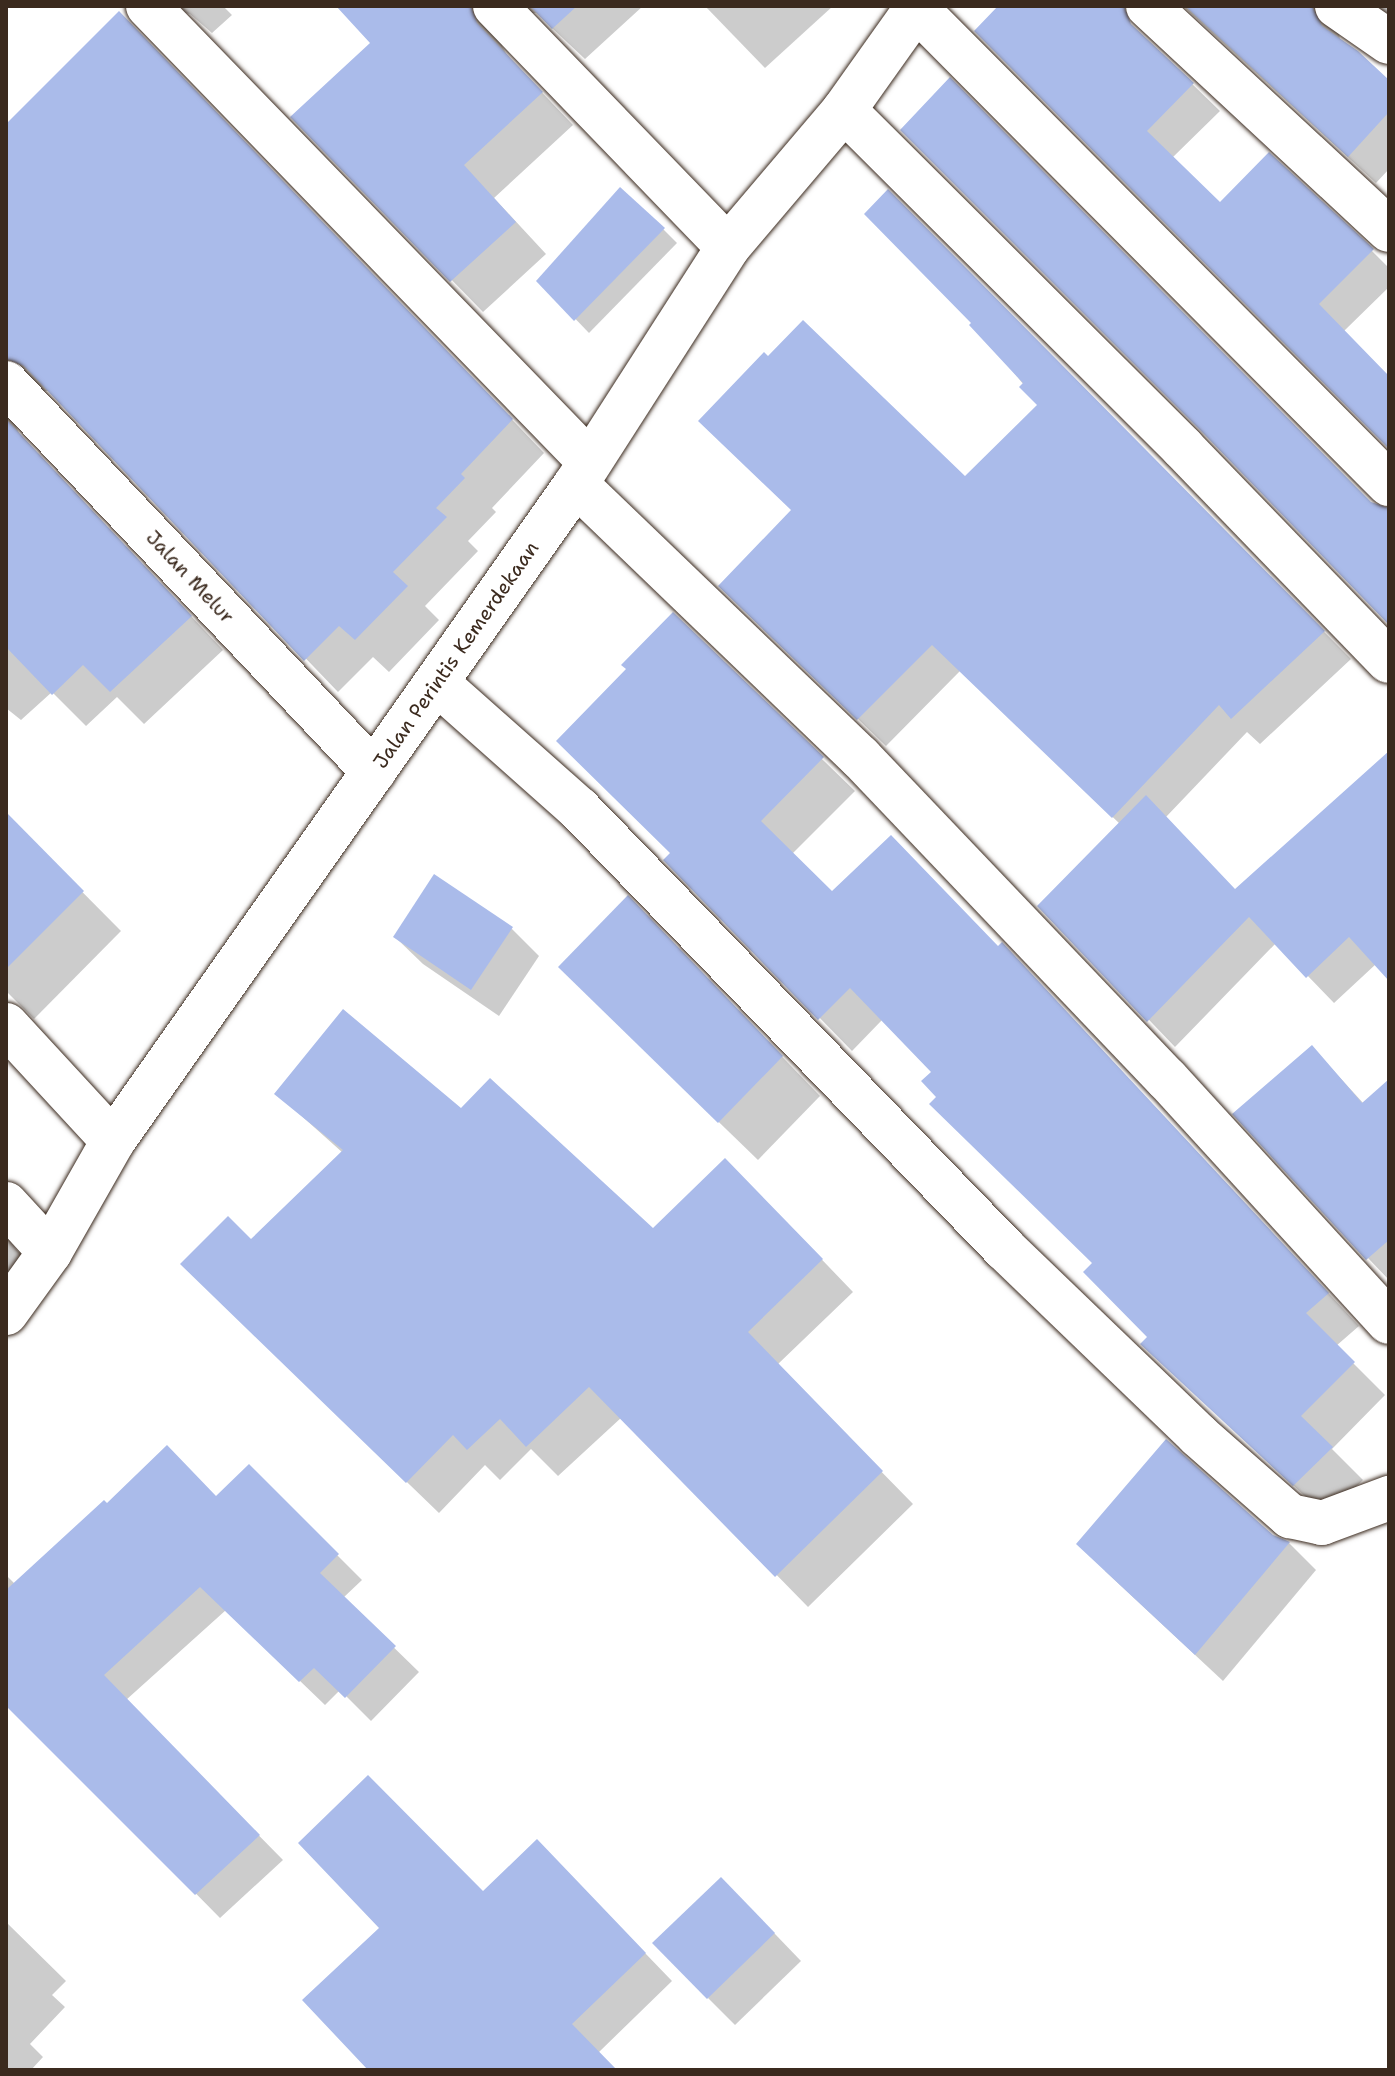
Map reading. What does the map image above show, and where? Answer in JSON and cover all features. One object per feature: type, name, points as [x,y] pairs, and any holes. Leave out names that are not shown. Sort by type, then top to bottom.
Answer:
[{"type":"street","points":[[148,6],[583,473],[1167,1079],[1389,1322]]},
{"type":"street","points":[[495,6],[728,247]]},
{"type":"street","points":[[1148,6],[1389,230]]},
{"type":"street","points":[[1337,6],[1389,42]]},
{"type":"street","points":[[916,7],[1389,484]]},
{"type":"street","name":"Jalan Perintis Kemerdekaan","points":[[6,1313],[50,1252],[113,1141],[583,473],[728,247],[844,110],[916,7]]},
{"type":"street","points":[[844,110],[1183,448],[1389,661]]},
{"type":"street","name":"Jalan Melur","points":[[6,383],[374,772]]},
{"type":"street","points":[[437,683],[579,809],[1005,1249],[1198,1435],[1290,1516],[1322,1523],[1389,1498]]},
{"type":"street","points":[[6,1025],[113,1141]]},
{"type":"street","points":[[6,1204],[50,1252]]},
{"type":"building","points":[[336,6],[471,6],[477,23],[543,92],[464,165],[516,222],[450,282],[290,117],[370,43]]},
{"type":"building","points":[[530,6],[577,6],[552,29]]},
{"type":"building","points":[[998,6],[1124,6],[1131,24],[1194,83],[1147,131],[1220,202],[1269,152],[1374,249],[1319,304],[1389,376],[1389,449],[974,31]]},
{"type":"building","points":[[1185,6],[1312,6],[1322,26],[1358,51],[1389,80],[1389,112],[1348,157]]},
{"type":"building","points":[[119,11],[513,419],[461,474],[465,478],[436,508],[447,517],[393,572],[408,586],[355,640],[339,626],[304,661],[24,366],[6,359],[6,124]]},
{"type":"building","points":[[950,77],[1371,502],[1389,508],[1389,625],[1201,431],[900,130]]},
{"type":"building","points":[[620,187],[665,228],[574,321],[536,281]]},
{"type":"building","points":[[888,189],[1325,631],[1231,719],[1219,705],[1112,818],[932,645],[857,720],[718,586],[791,510],[698,421],[764,352],[768,356],[803,320],[965,476],[1037,405],[1019,387],[1023,383],[969,325],[971,323],[864,214]]},
{"type":"building","points":[[6,419],[192,616],[110,692],[83,665],[52,695],[6,647]]},
{"type":"building","points":[[673,612],[824,757],[761,821],[832,891],[891,835],[998,946],[1002,942],[1329,1293],[1306,1313],[1355,1362],[1301,1416],[1333,1447],[1293,1486],[1140,1344],[1147,1337],[1083,1272],[1092,1263],[929,1104],[936,1097],[921,1081],[931,1072],[850,988],[818,1020],[663,860],[670,853],[556,741],[626,669],[621,665]]},
{"type":"building","points":[[1389,751],[1389,981],[1349,937],[1306,978],[1249,917],[1147,1022],[1037,906],[1146,795],[1235,889]]},
{"type":"building","points":[[6,812],[84,891],[6,969]]},
{"type":"building","points":[[434,874],[513,927],[471,990],[393,937]]},
{"type":"building","points":[[628,895],[783,1056],[718,1123],[558,967]]},
{"type":"building","points":[[343,1009],[461,1108],[490,1078],[653,1228],[725,1158],[823,1259],[748,1332],[883,1471],[775,1577],[589,1387],[526,1447],[500,1419],[467,1450],[453,1435],[406,1483],[180,1264],[228,1216],[251,1239],[343,1150],[274,1094]]},
{"type":"building","points":[[1312,1045],[1362,1103],[1389,1079],[1389,1240],[1366,1260],[1232,1114]]},
{"type":"building","points":[[1166,1439],[1273,1535],[1290,1542],[1195,1655],[1076,1544]]},
{"type":"building","points":[[167,1445],[216,1496],[249,1464],[339,1554],[320,1573],[396,1646],[345,1698],[314,1668],[299,1682],[200,1587],[104,1675],[260,1835],[195,1895],[6,1706],[6,1590],[104,1500],[107,1503]]},
{"type":"building","points":[[368,1775],[483,1891],[537,1839],[646,1953],[572,2024],[617,2070],[368,2070],[302,2000],[379,1928],[298,1843]]},
{"type":"building","points":[[721,1877],[775,1933],[707,1999],[652,1943]]}]
